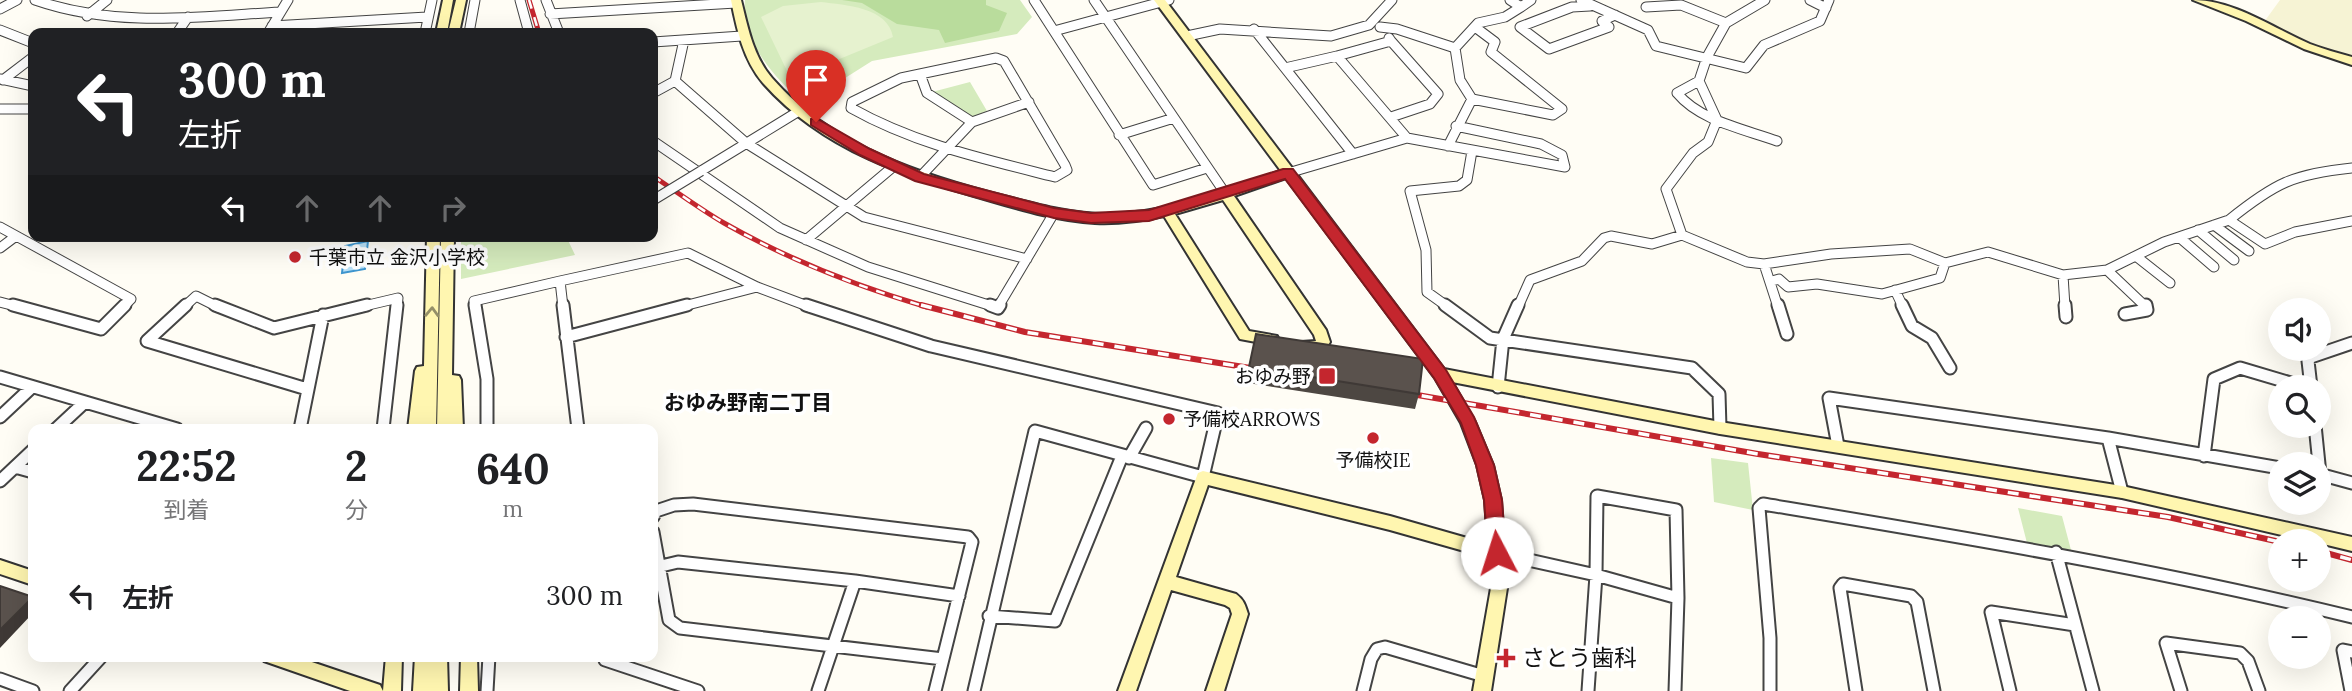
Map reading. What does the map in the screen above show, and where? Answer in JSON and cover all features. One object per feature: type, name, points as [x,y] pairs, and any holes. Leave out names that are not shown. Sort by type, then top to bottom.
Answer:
[{"type":"street","points":[[0,9],[17,0]]},
{"type":"street","points":[[35,0],[87,16],[132,20],[280,12]]},
{"type":"street","points":[[87,16],[107,0]]},
{"type":"street","points":[[248,13],[256,0]]},
{"type":"street","points":[[271,28],[288,0]]},
{"type":"street","points":[[426,28],[432,0]]},
{"type":"street","points":[[442,28],[447,0]]},
{"type":"street","points":[[454,28],[461,0]]},
{"type":"street","points":[[470,28],[475,0]]},
{"type":"street","points":[[520,0],[527,28]]},
{"type":"street","points":[[546,0],[557,28]]},
{"type":"street","points":[[1034,0],[1153,185],[1208,169]]},
{"type":"street","points":[[1094,0],[1321,334],[1323,342],[1319,347],[1245,335],[1167,211]]},
{"type":"street","points":[[1054,31],[1163,0],[1288,173],[1440,374],[1468,422],[1485,465],[1493,500],[1497,553],[1499,588],[1483,683],[1385,647],[1377,649],[1371,659],[1363,691]]},
{"type":"street","points":[[1369,25],[1392,0]]},
{"type":"street","points":[[1510,0],[1521,6]]},
{"type":"street","points":[[1455,48],[1478,23],[1504,17],[1531,0]]},
{"type":"street","points":[[1581,0],[1648,30],[1656,46],[1707,57],[1738,69],[1746,68],[1764,45],[1820,21],[1827,4],[1810,0]]},
{"type":"street","points":[[1765,0],[1726,23],[1707,57],[1699,81],[1677,93],[1679,98],[1698,111],[1777,141]]},
{"type":"street","points":[[2198,0],[2227,9],[2308,47],[2352,61]]},
{"type":"street","points":[[550,14],[736,1],[742,36],[762,74],[799,111],[833,134],[920,177],[1054,213],[1110,219],[1167,211],[1407,138],[1564,167],[1562,155],[1541,144],[1456,126]]},
{"type":"street","points":[[1636,23],[1644,16],[1643,4],[1674,1],[1701,9],[1726,23]]},
{"type":"street","points":[[1590,6],[1572,7],[1520,27],[1549,49],[1609,27],[1602,21],[1615,15]]},
{"type":"street","points":[[180,28],[188,17]]},
{"type":"street","points":[[294,28],[427,17]]},
{"type":"street","points":[[1187,36],[1220,29],[1254,29],[1331,36],[1369,25],[1397,29],[1455,48]]},
{"type":"street","points":[[1380,26],[1437,94],[1430,104],[1391,117]]},
{"type":"street","points":[[1455,48],[1460,80],[1472,99],[1553,115],[1562,109],[1491,52],[1495,42],[1475,27]]},
{"type":"street","points":[[1254,29],[1353,154]]},
{"type":"street","points":[[0,30],[28,41]]},
{"type":"street","points":[[658,41],[742,36]]},
{"type":"street","points":[[658,90],[675,81],[684,40]]},
{"type":"street","points":[[1285,68],[1391,41]]},
{"type":"street","points":[[1337,56],[1407,138]]},
{"type":"street","points":[[996,58],[1004,61],[1067,170],[1055,177],[945,150],[890,130],[851,108],[852,102],[874,89],[920,74],[996,58]]},
{"type":"street","points":[[1,80],[28,61]]},
{"type":"street","points":[[920,74],[926,93],[972,122]]},
{"type":"street","points":[[1,80],[28,85]]},
{"type":"street","points":[[675,81],[746,143],[864,217],[1027,259]]},
{"type":"street","points":[[1682,235],[1666,190],[1693,153],[1708,142],[1716,117],[1699,81]]},
{"type":"street","points":[[1448,146],[1456,126],[1468,113],[1472,99]]},
{"type":"street","points":[[920,177],[972,122],[1029,102]]},
{"type":"street","points":[[0,109],[28,109]]},
{"type":"street","points":[[658,197],[799,111]]},
{"type":"street","points":[[1119,135],[1174,118]]},
{"type":"street","points":[[658,144],[701,171],[780,228],[890,275],[998,308],[1054,213]]},
{"type":"street","points":[[1472,151],[1467,180],[1459,186],[1410,191],[1426,250],[1427,292],[1490,338],[1692,368],[1719,394],[1720,428]]},
{"type":"street","points":[[806,240],[894,166]]},
{"type":"street","points":[[1498,387],[1503,340],[1530,280],[1536,275],[1581,261],[1604,238],[1611,236],[1652,244],[1682,235],[1730,257],[1765,264],[1831,254],[1910,249],[1945,263],[1988,252],[2035,264],[2063,275],[2107,270],[2179,237],[2229,220],[2263,193],[2306,173],[2352,168]]},
{"type":"street","points":[[2229,220],[2265,244],[2295,232],[2352,221]]},
{"type":"street","points":[[2214,225],[2249,251]]},
{"type":"street","points":[[0,227],[131,299],[100,329],[0,302]]},
{"type":"street","points":[[2198,230],[2234,260]]},
{"type":"street","points":[[0,248],[16,236]]},
{"type":"street","points":[[2179,237],[2214,267]]},
{"type":"street","points":[[429,424],[434,242]]},
{"type":"street","points":[[444,424],[449,242]]},
{"type":"street","points":[[487,424],[487,379],[474,301],[688,253],[757,287],[847,321],[931,346],[1218,413],[1203,477],[1127,691]]},
{"type":"street","points":[[2137,257],[2169,283]]},
{"type":"street","points":[[1772,281],[1779,279],[1787,287],[1817,284],[1874,294],[1940,278],[1945,263]]},
{"type":"street","points":[[1765,264],[1787,334]]},
{"type":"street","points":[[2107,270],[2146,304],[2147,310],[2126,314]]},
{"type":"street","points":[[2063,275],[2066,317]]},
{"type":"street","points":[[560,281],[577,424]]},
{"type":"street","points":[[384,424],[400,285]]},
{"type":"street","points":[[566,337],[757,287]]},
{"type":"street","points":[[1895,290],[1912,326],[1933,338],[1950,368]]},
{"type":"street","points":[[307,389],[147,341],[196,296],[236,316],[274,328],[398,298]]},
{"type":"street","points":[[301,424],[323,315]]},
{"type":"street","points":[[447,338],[452,348],[456,424]]},
{"type":"street","points":[[2310,375],[2308,360],[2311,356],[2352,343]]},
{"type":"street","points":[[416,424],[423,361],[430,345]]},
{"type":"street","points":[[2204,456],[2214,379],[2240,368],[2268,376]]},
{"type":"street","points":[[1440,374],[1720,428],[2122,492],[2352,544]]},
{"type":"street","points":[[0,377],[160,424]]},
{"type":"street","points":[[0,417],[32,387]]},
{"type":"street","points":[[1838,446],[1829,398],[2108,438],[2268,466]]},
{"type":"street","points":[[61,424],[85,402]]},
{"type":"street","points":[[989,616],[1055,621],[1125,457],[1146,428]]},
{"type":"street","points":[[974,691],[989,616],[1035,431],[1125,457],[1678,598]]},
{"type":"street","points":[[2108,438],[2122,492]]},
{"type":"street","points":[[0,481],[28,455]]},
{"type":"street","points":[[15,467],[28,471]]},
{"type":"street","points":[[2331,477],[2352,483]]},
{"type":"street","points":[[1588,691],[1596,575],[1597,496],[1675,510],[1678,598],[1675,691]]},
{"type":"street","points":[[658,510],[674,505],[693,504],[968,537],[972,542],[935,691]]},
{"type":"street","points":[[1771,691],[1770,638],[1759,508],[1763,504],[2056,552],[2213,583],[2352,617]]},
{"type":"street","points":[[2056,552],[2093,691]]},
{"type":"street","points":[[658,567],[678,562],[696,563],[959,596]]},
{"type":"street","points":[[0,567],[28,576]]},
{"type":"street","points":[[658,575],[669,621],[680,628],[943,659]]},
{"type":"street","points":[[818,691],[836,645],[855,581]]},
{"type":"street","points":[[1165,581],[1230,599],[1237,604],[1240,614],[1215,691]]},
{"type":"street","points":[[1856,691],[1840,589],[1843,584],[1911,596],[1917,602],[1934,691]]},
{"type":"street","points":[[2010,691],[1991,612],[2075,625]]},
{"type":"street","points":[[2181,691],[2166,643],[2240,653],[2248,661],[2259,691]]},
{"type":"street","points":[[2351,691],[2343,650],[2352,652]]},
{"type":"street","points":[[71,691],[97,662]]},
{"type":"street","points":[[288,662],[374,691]]},
{"type":"street","points":[[392,691],[394,662]]},
{"type":"street","points":[[422,691],[423,662]]},
{"type":"street","points":[[439,662],[439,691]]},
{"type":"street","points":[[469,662],[469,691]]},
{"type":"street","points":[[487,691],[489,662]]},
{"type":"street","points":[[611,662],[698,691]]},
{"type":"street","points":[[0,679],[33,691]]},
{"type":"shaded area","points":[[2280,0],[2352,0],[2352,56],[2303,42],[2264,22]]},
{"type":"green space","points":[[745,0],[1020,0],[1032,17],[1017,34],[872,61],[804,104],[782,83],[754,45],[745,15]]},
{"type":"green space","points":[[842,0],[986,0],[986,5],[1007,13],[999,31],[945,43],[939,30],[897,24],[862,3]]},
{"type":"green space","points":[[821,2],[864,9],[883,19],[893,37],[803,74],[788,73],[761,17],[783,6]]},
{"type":"green space","points":[[970,82],[987,111],[972,117],[932,92]]},
{"type":"green space","points":[[461,242],[569,242],[575,255],[461,279]]},
{"type":"green space","points":[[1711,458],[1748,463],[1753,510],[1714,502]]},
{"type":"green space","points":[[2018,508],[2062,516],[2071,550],[2027,543]]},
{"type":"water","points":[[368,242],[365,269],[342,273],[345,246]]},
{"type":"building","points":[[1256,334],[1423,359],[1419,394],[1249,367]]},
{"type":"building","points":[[0,586],[28,595],[28,602],[0,630]]},
{"type":"railway","points":[[529,0],[537,28]]},
{"type":"railway","points":[[658,179],[715,218],[773,249],[849,281],[927,307]]},
{"type":"railway","points":[[921,305],[1025,332],[1269,371]]},
{"type":"railway","points":[[1400,392],[1758,454],[2168,517],[2268,539]]},
{"type":"railway","points":[[2331,554],[2352,560]]},
{"type":"place","name":"千葉市立 金沢小学校","points":[[295,257]]},
{"type":"place","name":"おゆみ野","points":[[1327,376]]},
{"type":"place","name":"予備校ARROWS","points":[[1169,419]]},
{"type":"place","name":"予備校IE","points":[[1373,438]]},
{"type":"place","name":"さとう歯科","points":[[1506,658]]},
{"type":"district","name":"おゆみ野南二丁目","points":[[748,403]]},
{"type":"route","points":[[816,122],[878,159],[940,184],[1054,213],[1091,218],[1149,216],[1288,173],[1440,374],[1468,422],[1485,465],[1493,500],[1497,553]]}]
